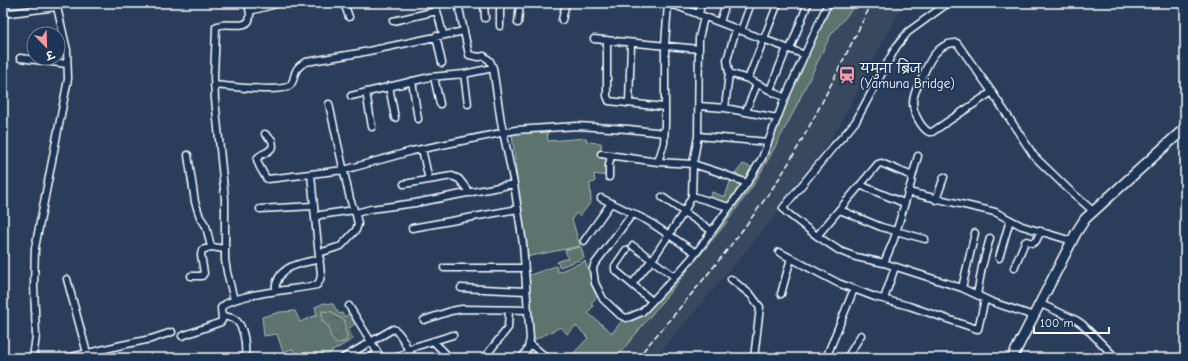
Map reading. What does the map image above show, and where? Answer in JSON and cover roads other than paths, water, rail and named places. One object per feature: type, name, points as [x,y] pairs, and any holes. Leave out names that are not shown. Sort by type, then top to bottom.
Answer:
[{"type":"street","points":[[234,300],[225,265],[224,198],[214,85],[216,27],[220,24],[246,24],[250,19],[250,11],[247,3]]},
{"type":"street","points":[[250,11],[280,3]]},
{"type":"street","points":[[344,3],[349,17]]},
{"type":"street","points":[[436,3],[443,34]]},
{"type":"street","points":[[458,3],[469,55],[479,57],[484,56],[490,61],[493,68],[503,132],[514,184],[518,209],[528,310],[529,344],[522,358]]},
{"type":"street","points":[[484,3],[486,18]]},
{"type":"street","points":[[500,3],[500,26]]},
{"type":"street","points":[[518,22],[520,3]]},
{"type":"street","points":[[562,20],[566,3]]},
{"type":"street","points":[[658,162],[664,143],[665,45],[668,3],[804,55]]},
{"type":"street","points":[[632,284],[652,260],[684,212],[692,196],[693,164],[698,136],[699,38],[702,16],[701,3]]},
{"type":"street","points":[[720,22],[726,3]]},
{"type":"street","points":[[725,108],[729,73],[727,60],[751,3]]},
{"type":"street","points":[[748,79],[778,3]]},
{"type":"street","points":[[770,90],[808,3]]},
{"type":"street","points":[[633,214],[594,265],[593,269],[594,279],[603,299],[623,317],[630,317],[639,313],[675,277],[696,253],[747,183],[762,158],[785,98],[828,3]]},
{"type":"street","points":[[948,3],[902,38],[896,46],[856,121],[784,207],[786,212],[834,248],[962,288],[985,299],[1034,316]]},
{"type":"street","points":[[3,14],[56,5],[59,26]]},
{"type":"street","points":[[393,21],[437,11]]},
{"type":"street","points":[[214,85],[259,89],[285,87],[292,83],[296,69],[306,62],[464,31]]},
{"type":"street","points":[[436,36],[442,63]]},
{"type":"street","points":[[594,39],[699,49]]},
{"type":"street","points":[[607,40],[607,98],[610,102],[664,107]]},
{"type":"street","points":[[992,92],[935,130],[929,132],[924,129],[913,105],[915,93],[929,61],[937,52],[954,42],[959,45],[992,92],[1034,156],[1093,211]]},
{"type":"street","points":[[629,103],[631,43]]},
{"type":"street","points":[[34,358],[36,336],[34,286],[35,248],[68,79],[66,48]]},
{"type":"street","points":[[20,58],[67,64]]},
{"type":"street","points":[[351,96],[412,81],[464,74],[493,68]]},
{"type":"street","points":[[729,73],[748,79],[785,98]]},
{"type":"street","points":[[464,74],[468,104]]},
{"type":"street","points":[[434,77],[440,104]]},
{"type":"street","points":[[412,81],[418,119]]},
{"type":"street","points":[[746,111],[757,84]]},
{"type":"street","points":[[389,86],[395,118]]},
{"type":"street","points":[[366,92],[372,127]]},
{"type":"street","points":[[275,291],[277,280],[284,271],[341,246],[356,230],[358,224],[350,199],[330,104]]},
{"type":"street","points":[[699,106],[746,111],[777,118]]},
{"type":"street","points":[[265,134],[272,140],[273,146],[268,152],[259,156],[257,159],[258,165],[266,178],[272,179],[344,170],[422,149],[503,132],[576,126],[664,133]]},
{"type":"street","points":[[1012,358],[1080,226],[1093,211],[1185,128]]},
{"type":"street","points":[[698,136],[768,142]]},
{"type":"street","points":[[422,149],[429,180]]},
{"type":"street","points":[[601,154],[658,162],[693,164],[747,183]]},
{"type":"street","points":[[188,155],[195,202],[200,216],[206,226],[211,247]]},
{"type":"street","points":[[609,177],[611,155]]},
{"type":"street","points":[[884,263],[896,231],[918,156]]},
{"type":"street","points":[[817,236],[879,163],[910,174],[912,177]]},
{"type":"street","points":[[182,336],[221,322],[222,306],[234,300],[275,291],[319,284],[321,274],[311,174]]},
{"type":"street","points":[[404,184],[452,176],[461,181],[470,193]]},
{"type":"street","points":[[936,200],[944,177]]},
{"type":"street","points":[[315,218],[320,215],[355,212],[415,203],[514,184]]},
{"type":"street","points":[[860,185],[904,203]]},
{"type":"street","points":[[908,192],[936,200],[996,212],[1022,226],[1072,241]]},
{"type":"street","points":[[692,196],[729,207]]},
{"type":"street","points":[[662,197],[712,231]]},
{"type":"street","points":[[601,198],[648,221],[696,253]]},
{"type":"street","points":[[584,241],[611,204]]},
{"type":"street","points":[[260,209],[313,206]]},
{"type":"street","points":[[412,228],[518,209]]},
{"type":"street","points":[[840,210],[864,221],[925,239]]},
{"type":"street","points":[[998,258],[1010,220]]},
{"type":"street","points":[[1014,268],[1025,242],[1034,243],[1038,239],[1041,231]]},
{"type":"street","points":[[962,288],[975,233]]},
{"type":"street","points":[[977,295],[990,238]]},
{"type":"street","points":[[633,246],[675,277]]},
{"type":"street","points":[[191,276],[200,276],[205,271],[201,252],[204,248],[225,248]]},
{"type":"street","points":[[626,250],[614,268],[652,301]]},
{"type":"street","points":[[779,252],[838,283],[977,329],[985,299]]},
{"type":"street","points":[[781,294],[791,258]]},
{"type":"street","points":[[884,299],[895,267]]},
{"type":"street","points":[[444,268],[524,268]]},
{"type":"street","points":[[67,279],[87,353]]},
{"type":"street","points":[[731,279],[751,295],[760,307],[754,358]]},
{"type":"street","points":[[461,288],[526,291]]},
{"type":"street","points":[[826,358],[854,289]]},
{"type":"street","points":[[1041,304],[1082,324],[1116,358]]},
{"type":"street","points":[[349,306],[380,355],[368,358]]},
{"type":"street","points":[[424,320],[462,309],[528,310]]},
{"type":"street","points":[[484,358],[508,328],[509,310]]},
{"type":"street","points":[[222,316],[233,318],[240,326],[243,334],[245,358]]},
{"type":"street","points":[[343,358],[391,330],[396,330],[399,333],[413,358]]},
{"type":"street","points":[[67,358],[122,344],[158,338],[172,332]]},
{"type":"street","points":[[397,358],[417,346],[453,335]]},
{"type":"street","points":[[848,358],[861,336]]},
{"type":"street","points":[[433,341],[450,358]]},
{"type":"street","points":[[529,344],[547,358]]},
{"type":"railway","points":[[637,358],[728,249],[778,180],[816,114],[872,3]]},
{"type":"place","name":"यमुना ब्रिज (Yamuna Bridge)","points":[[847,75]]}]
